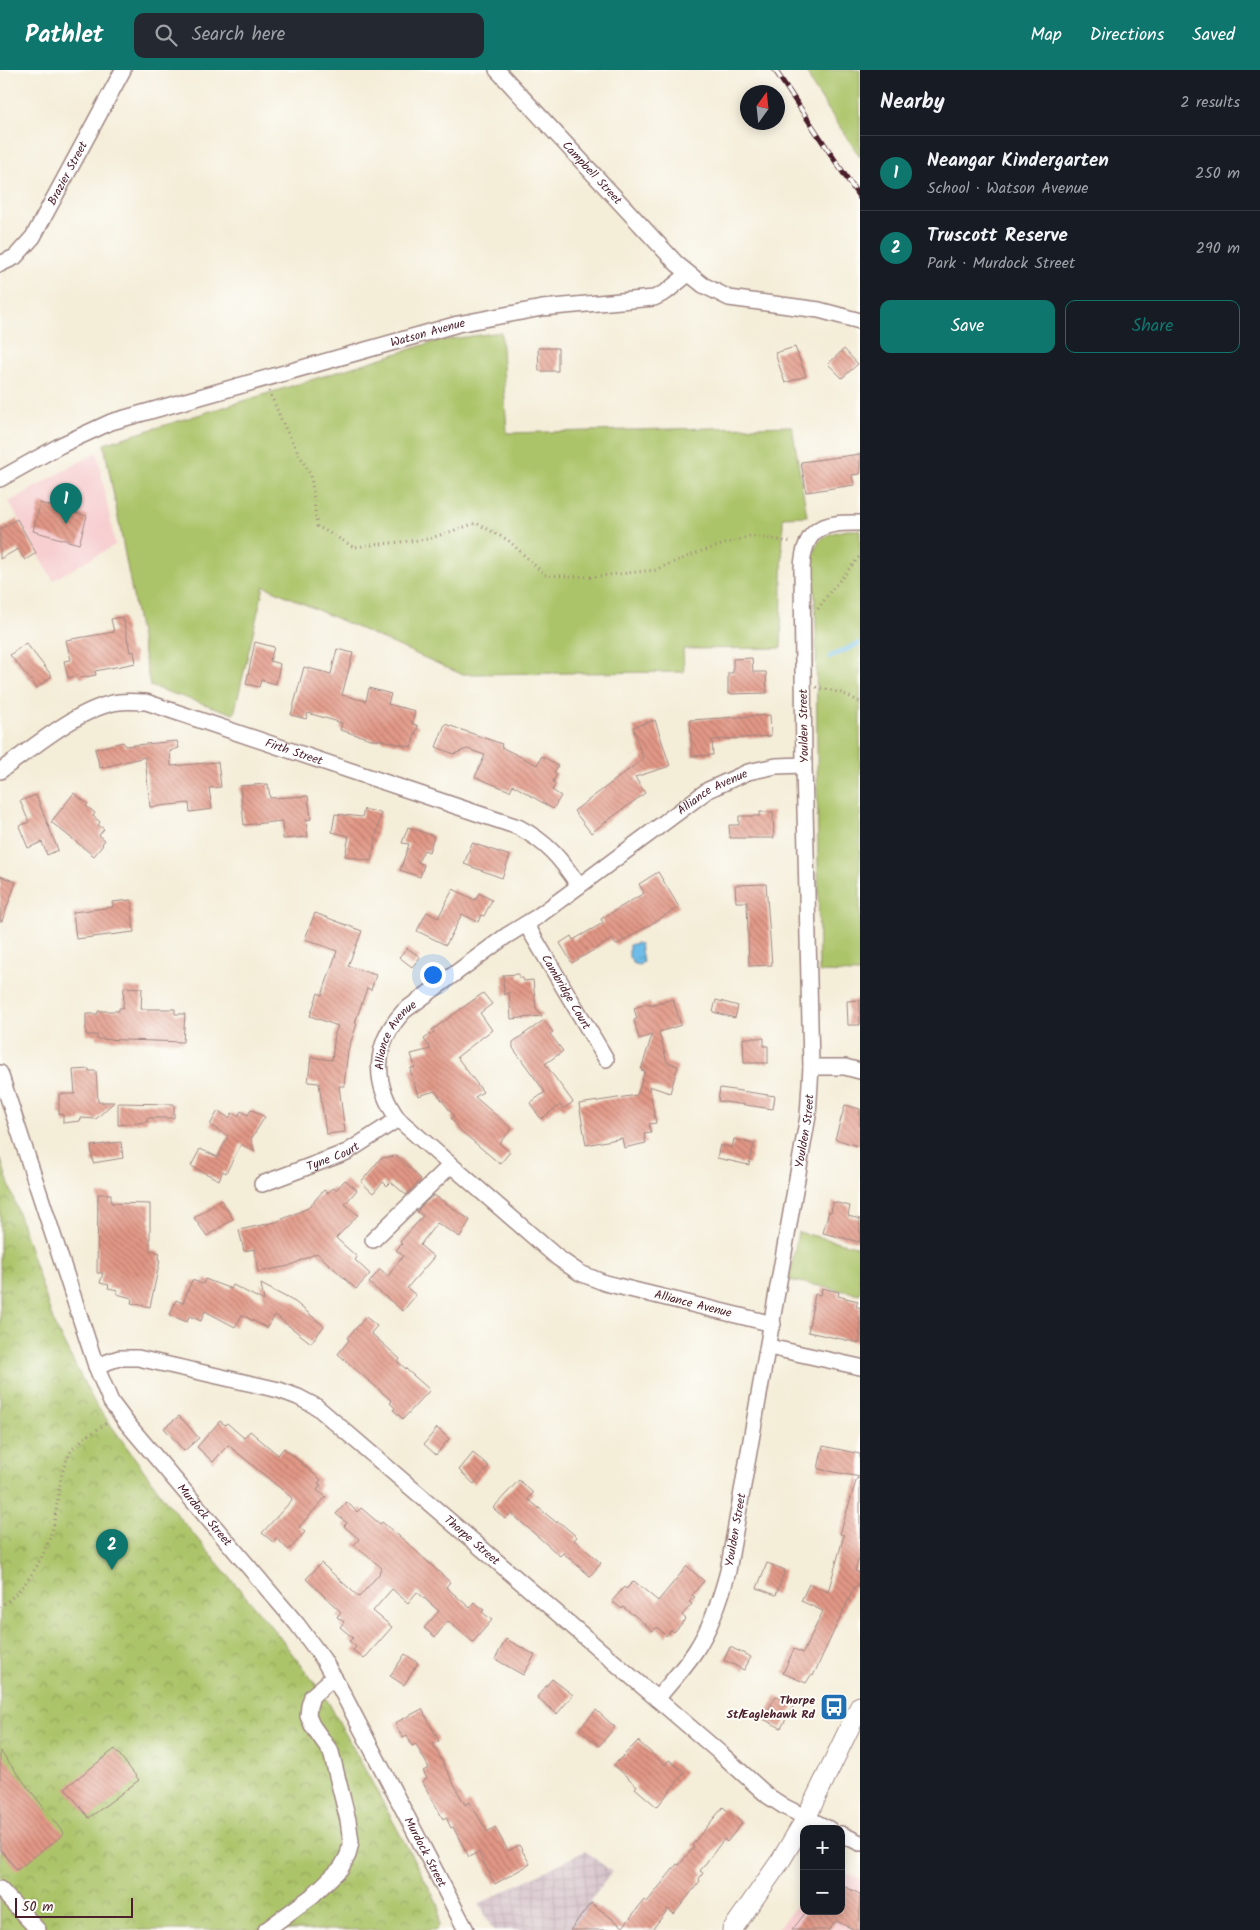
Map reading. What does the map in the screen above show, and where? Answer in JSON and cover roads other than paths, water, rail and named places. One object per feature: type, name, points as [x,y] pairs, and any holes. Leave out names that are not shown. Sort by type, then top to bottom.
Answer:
[{"type":"main road","points":[[732,1930],[772,1874],[806,1818],[860,1706]]},
{"type":"street","name":"Brazier Street","points":[[0,264],[15,257],[33,237],[123,70]]},
{"type":"street","name":"Campbell Street","points":[[497,70],[688,274]]},
{"type":"street","points":[[688,274],[713,291],[729,298],[819,310],[860,321]]},
{"type":"street","name":"Watson Avenue","points":[[0,479],[97,427],[442,328],[487,317],[542,308],[654,298],[666,292],[688,274]]},
{"type":"street","name":"Youlden Street","points":[[657,1699],[696,1650],[712,1620],[724,1587],[732,1552],[805,1140],[810,1101],[811,1067],[804,764],[802,568],[807,540],[817,530],[831,524],[860,523]]},
{"type":"street","name":"Firth Street","points":[[0,771],[90,711],[120,702],[146,702],[518,827],[533,834],[550,848],[564,863],[579,886]]},
{"type":"street","name":"Alliance Avenue","points":[[773,1324],[605,1283],[580,1273],[558,1258],[398,1119],[386,1099],[380,1072],[380,1056],[382,1046],[391,1027],[404,1011],[506,936],[579,886],[708,790],[729,779],[755,770],[804,764]]},
{"type":"street","name":"Cambridge Court","points":[[526,924],[606,1059]]},
{"type":"street","points":[[811,1067],[846,1067],[860,1071]]},
{"type":"street","name":"Murdock Street","points":[[0,1074],[96,1366],[117,1411],[297,1624],[319,1653],[334,1678],[466,1930]]},
{"type":"street","name":"Tyne Court","points":[[262,1184],[346,1152],[398,1119]]},
{"type":"street","points":[[374,1240],[451,1165]]},
{"type":"street","points":[[769,1347],[860,1367]]},
{"type":"street","name":"Thorpe Street","points":[[96,1366],[119,1358],[138,1358],[280,1390],[317,1407],[768,1796],[821,1825]]},
{"type":"street","points":[[266,1930],[312,1896],[341,1868],[348,1855],[351,1842],[348,1820],[331,1752],[308,1716],[312,1696],[334,1678]]},
{"type":"street","points":[[845,1836],[860,1842]]},
{"type":"street","points":[[0,1889],[38,1930]]},
{"type":"water","points":[[640,944],[643,962],[639,965],[634,964],[629,957],[629,945]]},
{"type":"waterway","points":[[830,657],[860,643]]},
{"type":"railway","points":[[775,70],[860,198]]},
{"type":"place","name":"Neangar Kindergarten","points":[[66,524]]},
{"type":"place","name":"Truscott Reserve","points":[[112,1570]]},
{"type":"place","name":"Thorpe St/Eaglehawk Rd","points":[[834,1707]]}]
